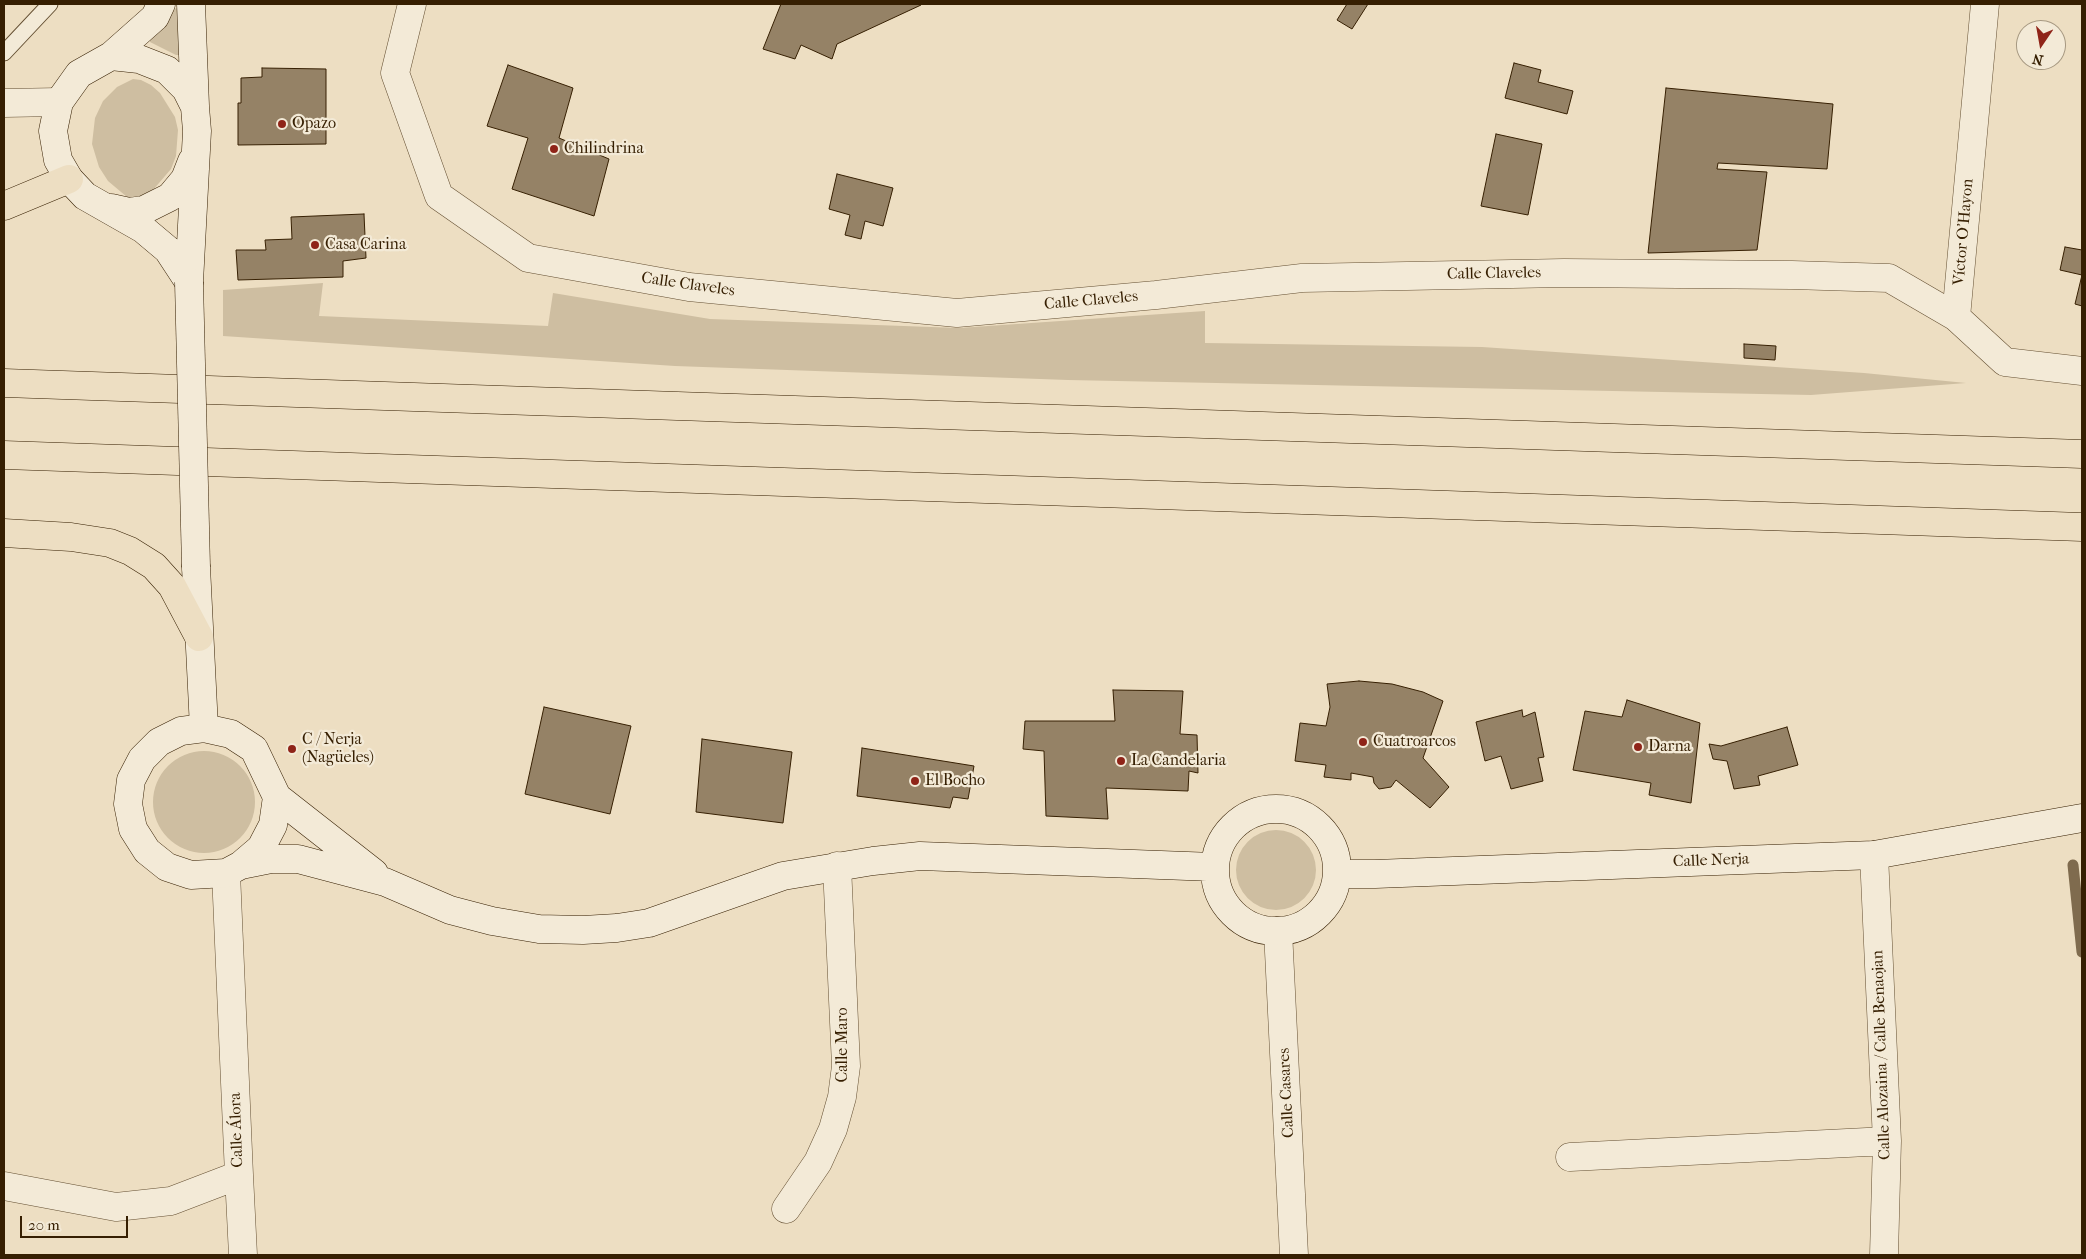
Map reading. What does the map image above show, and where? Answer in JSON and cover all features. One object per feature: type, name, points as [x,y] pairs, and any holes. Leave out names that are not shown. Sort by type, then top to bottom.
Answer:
[{"type":"highway","points":[[4,206],[69,180]]},
{"type":"highway","points":[[4,383],[2082,454]]},
{"type":"highway","points":[[4,455],[2082,527]]},
{"type":"highway","points":[[4,533],[71,537],[110,543],[130,551],[154,566],[172,586],[199,636]]},
{"type":"street","points":[[161,4],[155,16],[111,56],[78,74],[59,102],[53,131],[58,160],[69,180],[85,196],[144,229],[168,250],[189,282]]},
{"type":"street","points":[[191,4],[197,131],[189,282],[196,568],[204,728]]},
{"type":"street","name":"Calle Claveles","points":[[412,4],[395,73],[439,196],[528,258],[689,287],[957,313],[1156,295],[1302,278],[1564,273],[1889,278],[1956,317]]},
{"type":"street","name":"Víctor O'Hayon","points":[[1956,317],[1985,4]]},
{"type":"street","points":[[111,56],[140,59],[167,70],[186,89],[195,107]]},
{"type":"street","points":[[4,103],[59,102]]},
{"type":"street","points":[[107,207],[129,212],[144,210],[170,197],[185,179],[195,152]]},
{"type":"street","points":[[1956,317],[2005,362],[2082,371]]},
{"type":"street","points":[[385,882],[277,797],[254,749],[231,734],[204,728],[180,732],[159,742],[142,759],[131,780],[128,804],[133,829],[147,851],[167,867],[191,875],[234,869],[272,859],[298,859],[385,882],[450,910],[492,921],[540,929],[583,930],[617,928],[649,923],[783,876],[837,866],[920,856],[1214,867]]},
{"type":"street","points":[[234,869],[261,848],[273,825],[277,797]]},
{"type":"street","points":[[1278,810],[1297,813],[1314,822],[1327,837],[1335,854],[1337,874],[1333,891],[1325,907],[1312,920],[1296,928],[1278,932],[1259,929],[1240,920],[1226,906],[1217,889],[1214,867],[1218,850],[1227,833],[1241,820],[1259,812],[1278,810]]},
{"type":"street","name":"Calle Nerja","points":[[1337,874],[1874,855],[2082,818]]},
{"type":"street","name":"Calle Alozaina / Calle Benaojan","points":[[1874,855],[1887,1141],[1884,1255]]},
{"type":"street","name":"Calle Maro","points":[[786,1209],[818,1162],[833,1129],[842,1096],[846,1066],[837,866]]},
{"type":"street","name":"Calle Álora","points":[[4,1186],[116,1207],[171,1201],[239,1174],[234,869]]},
{"type":"street","name":"Calle Casares","points":[[1278,932],[1294,1255]]},
{"type":"street","points":[[1570,1157],[1887,1141]]},
{"type":"street","points":[[239,1174],[243,1255]]},
{"type":"lane","points":[[4,53],[50,4]]},
{"type":"shaded area","points":[[176,8],[180,9],[179,55],[150,42],[150,37]]},
{"type":"shaded area","points":[[133,79],[141,80],[151,85],[160,93],[175,117],[178,130],[176,156],[171,169],[153,190],[145,195],[127,197],[108,181],[99,167],[92,144],[95,118],[103,101],[117,87]]},
{"type":"shaded area","points":[[323,283],[319,316],[548,326],[553,293],[710,319],[959,328],[1205,311],[1205,343],[1482,347],[1864,373],[1966,383],[1811,395],[1068,380],[675,366],[223,336],[223,290]]},
{"type":"shaded area","points":[[204,751],[224,755],[240,766],[251,782],[255,802],[251,822],[240,838],[224,849],[204,853],[184,849],[168,838],[157,822],[153,802],[157,782],[168,766],[184,755]]},
{"type":"shaded area","points":[[1276,830],[1291,833],[1304,842],[1313,855],[1316,870],[1313,885],[1304,898],[1291,907],[1276,910],[1261,907],[1248,898],[1239,885],[1236,870],[1239,855],[1248,842],[1261,833]]},
{"type":"building","points":[[781,4],[921,5],[837,44],[832,59],[801,45],[795,59],[763,49]]},
{"type":"building","points":[[1347,4],[1368,4],[1352,29],[1337,20]]},
{"type":"building","points":[[1514,63],[1541,70],[1538,82],[1573,91],[1567,114],[1505,98]]},
{"type":"building","name":"Chilindrina","points":[[508,65],[573,88],[559,138],[609,159],[594,216],[512,189],[528,138],[487,126]]},
{"type":"building","name":"Opazo","points":[[262,68],[326,69],[326,144],[238,145],[238,103],[241,103],[241,78],[262,77]]},
{"type":"building","points":[[1666,88],[1833,104],[1827,169],[1718,163],[1717,169],[1767,172],[1757,250],[1648,253]]},
{"type":"building","points":[[1496,134],[1542,144],[1528,215],[1481,206]]},
{"type":"building","points":[[837,174],[893,188],[883,226],[865,221],[861,239],[845,235],[850,215],[829,209]]},
{"type":"building","name":"Casa Carina","points":[[364,214],[366,258],[343,261],[343,277],[238,280],[236,250],[266,250],[265,240],[292,239],[291,217]]},
{"type":"building","points":[[2065,247],[2082,250],[2082,275],[2060,270]]},
{"type":"building","points":[[2082,275],[2082,306],[2075,304]]},
{"type":"building","points":[[1744,344],[1776,346],[1775,360],[1744,358]]},
{"type":"building","name":"Cuatroarcos","points":[[1359,681],[1392,684],[1423,692],[1443,701],[1423,758],[1449,787],[1430,808],[1396,780],[1391,787],[1379,789],[1374,783],[1373,777],[1351,773],[1351,780],[1324,777],[1326,765],[1295,761],[1300,723],[1326,726],[1330,707],[1327,684]]},
{"type":"building","name":"La Candelaria","points":[[1113,690],[1183,691],[1180,734],[1197,735],[1198,773],[1189,771],[1188,791],[1106,788],[1108,819],[1046,816],[1044,751],[1023,749],[1025,721],[1115,721]]},
{"type":"building","name":"Darna","points":[[1627,700],[1700,723],[1691,803],[1649,795],[1651,783],[1573,770],[1585,711],[1622,717]]},
{"type":"building","points":[[544,707],[631,726],[610,814],[525,794]]},
{"type":"building","points":[[1522,710],[1523,717],[1535,712],[1544,757],[1538,758],[1543,781],[1511,789],[1501,756],[1485,761],[1476,722]]},
{"type":"building","points":[[1787,727],[1798,765],[1758,776],[1760,785],[1734,789],[1727,761],[1713,759],[1709,744],[1721,746]]},
{"type":"building","points":[[702,739],[792,752],[783,823],[696,812]]},
{"type":"building","name":"El Bocho","points":[[862,748],[974,766],[968,799],[953,797],[950,808],[857,796]]},
{"type":"waterway","points":[[2073,865],[2082,952]]},
{"type":"place","name":"Opazo","points":[[282,124]]},
{"type":"place","name":"Chilindrina","points":[[554,149]]},
{"type":"place","name":"Casa Carina","points":[[315,245]]},
{"type":"place","name":"Cuatroarcos","points":[[1363,742]]},
{"type":"place","name":"Darna","points":[[1638,747]]},
{"type":"place","name":"C / Nerja (Nagüeles)","points":[[292,749]]},
{"type":"place","name":"La Candelaria","points":[[1121,761]]},
{"type":"place","name":"El Bocho","points":[[915,781]]}]
